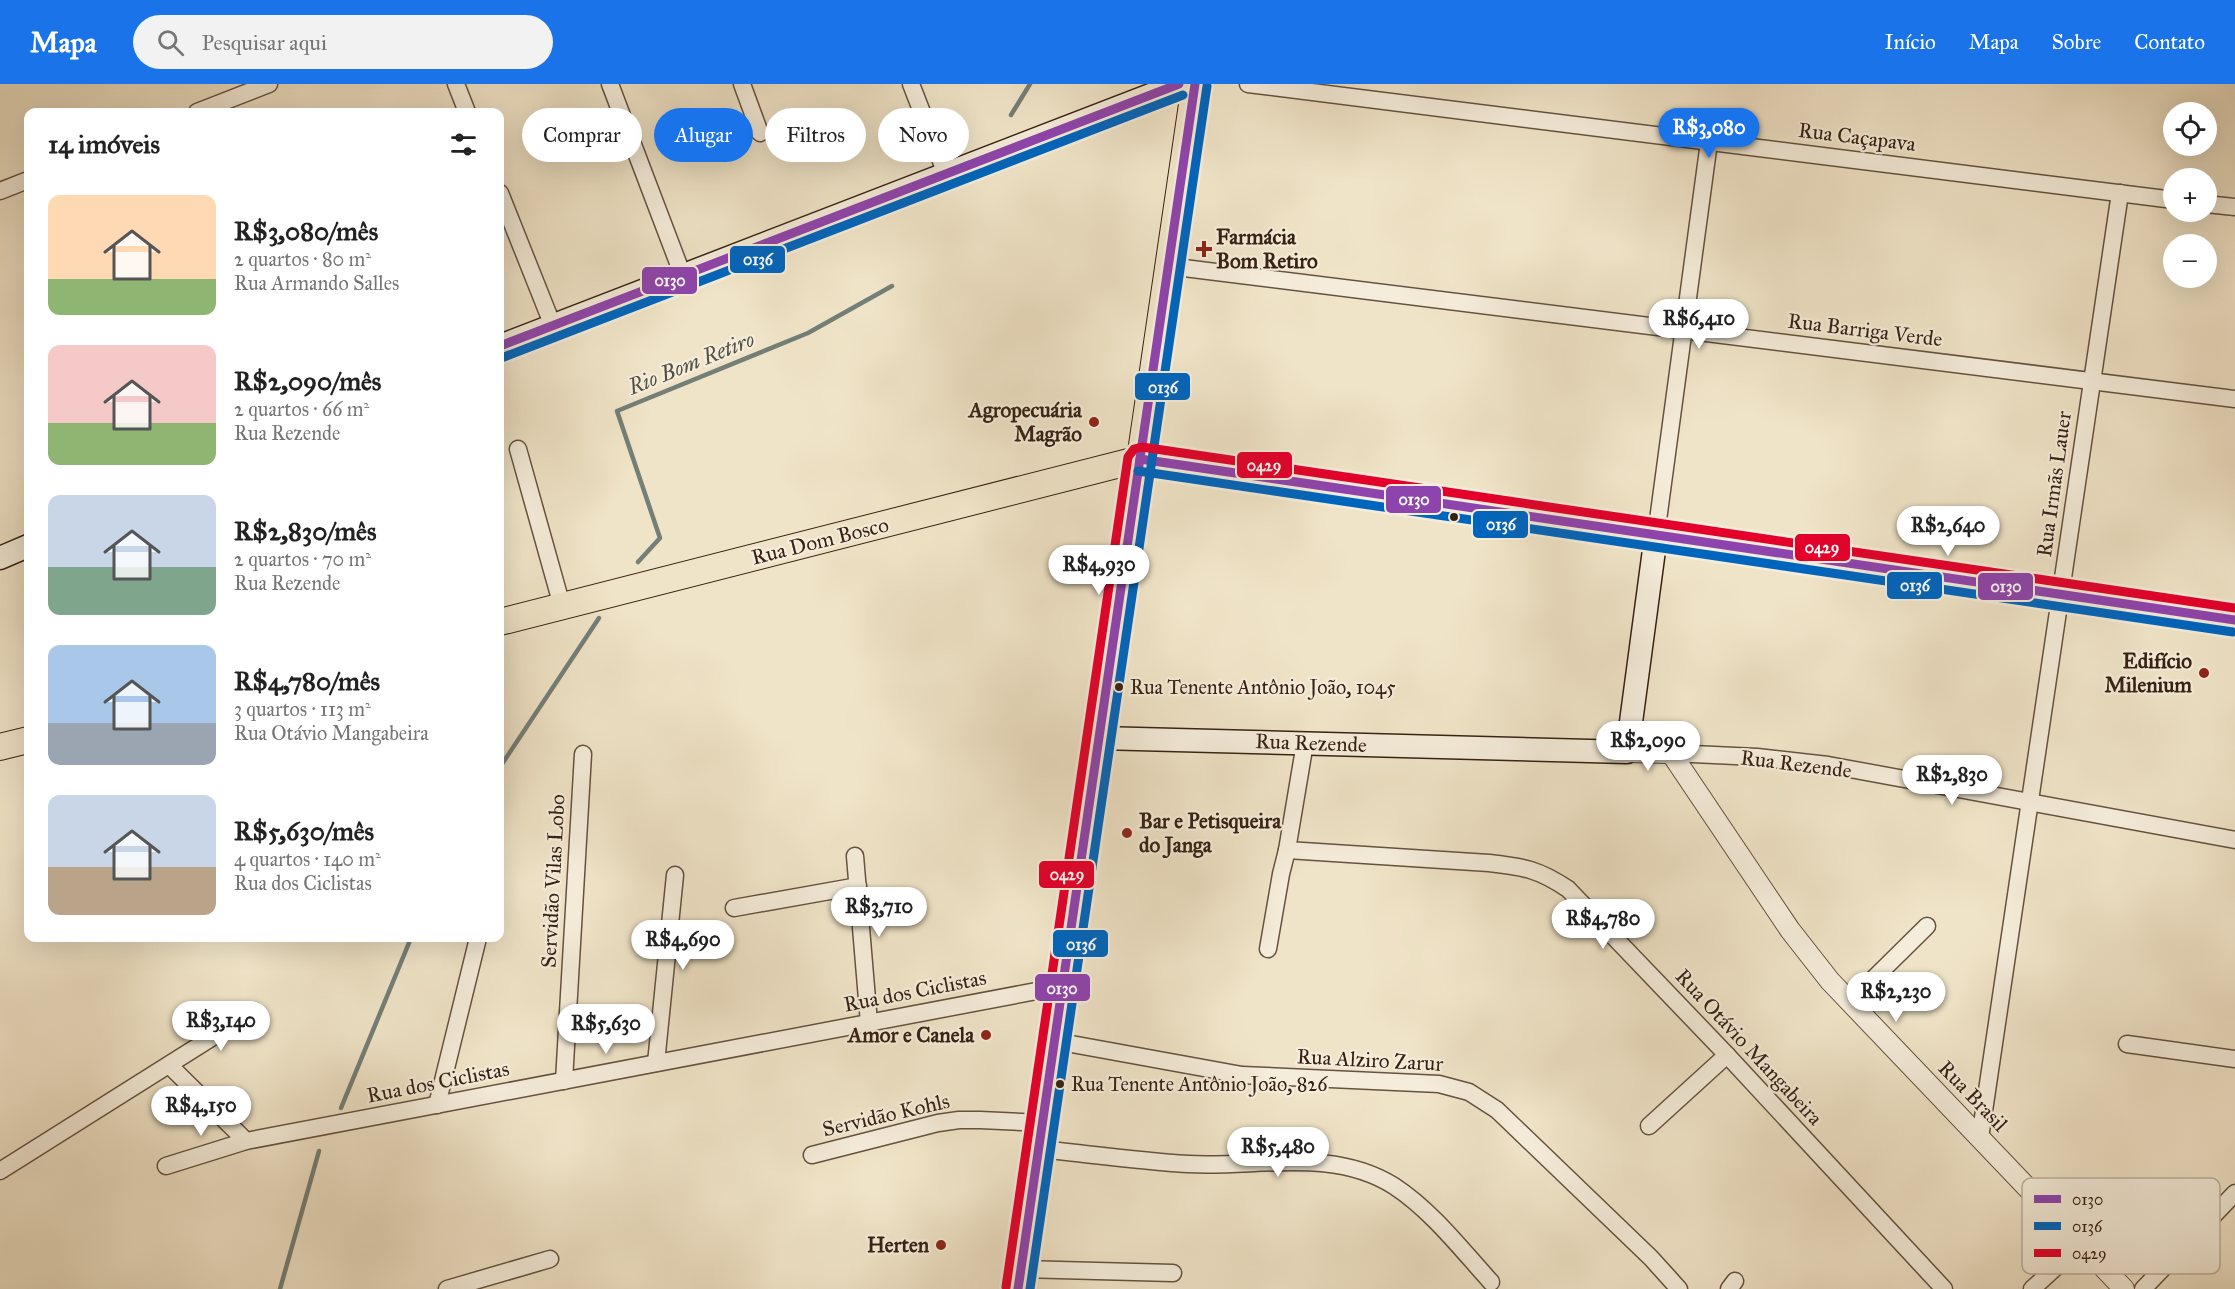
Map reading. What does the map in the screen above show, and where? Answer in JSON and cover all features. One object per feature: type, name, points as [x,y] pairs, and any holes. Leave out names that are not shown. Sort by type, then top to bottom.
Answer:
[{"type":"main road","points":[[504,344],[1179,84]]},
{"type":"main road","points":[[1019,1279],[1195,84]]},
{"type":"main road","points":[[1140,459],[2235,620]]},
{"type":"main road","name":"Rua Dom Bosco","points":[[504,621],[1140,459]]},
{"type":"main road","points":[[1627,752],[1656,535]]},
{"type":"main road","points":[[0,558],[24,548]]},
{"type":"main road","name":"Rua Rezende","points":[[1099,738],[1627,752]]},
{"type":"main road","points":[[0,747],[24,741]]},
{"type":"street","points":[[207,108],[269,84]]},
{"type":"street","points":[[456,84],[465,108]]},
{"type":"street","points":[[609,84],[683,276]]},
{"type":"street","points":[[742,84],[760,133]]},
{"type":"street","points":[[911,84],[946,174]]},
{"type":"street","name":"Rua Caçapava","points":[[1248,84],[2163,199]]},
{"type":"street","points":[[1656,535],[1709,142]]},
{"type":"street","points":[[0,191],[24,182]]},
{"type":"street","name":"Rua Irmãs Lauer","points":[[1980,1138],[2120,193]]},
{"type":"street","points":[[504,203],[553,326]]},
{"type":"street","points":[[2217,205],[2235,207]]},
{"type":"street","name":"Rua Barriga Verde","points":[[1168,267],[2235,399]]},
{"type":"street","points":[[518,449],[562,606]]},
{"type":"street","points":[[1268,950],[1305,743]]},
{"type":"street","name":"Rua Rezende","points":[[1627,752],[1798,761],[2235,840]]},
{"type":"street","name":"Rua Brasil","points":[[1671,753],[1797,939],[1830,981],[2022,1182]]},
{"type":"street","name":"Servidão Vilas Lobo","points":[[564,1081],[583,754]]},
{"type":"street","name":"Rua Otávio Mangabeira","points":[[1287,850],[1489,862],[1537,871],[1568,889],[1944,1289]]},
{"type":"street","points":[[855,856],[869,1023]]},
{"type":"street","points":[[656,1064],[675,875]]},
{"type":"street","points":[[734,908],[858,886]]},
{"type":"street","points":[[1850,1002],[1927,926]]},
{"type":"street","points":[[437,1105],[477,942]]},
{"type":"street","name":"Rua dos Ciclistas","points":[[166,1166],[246,1141],[1063,986]]},
{"type":"street","points":[[0,1171],[254,1011]]},
{"type":"street","name":"Rua Alziro Zarur","points":[[1054,1041],[1234,1074],[1430,1084],[1455,1087],[1469,1092],[1497,1110],[1651,1258],[1679,1289]]},
{"type":"street","points":[[2127,1044],[2235,1059]]},
{"type":"street","points":[[1649,1126],[1727,1056]]},
{"type":"street","points":[[169,1065],[246,1141]]},
{"type":"street","name":"Servidão Kohls","points":[[812,1155],[938,1123],[959,1120],[1042,1123]]},
{"type":"street","points":[[1039,1149],[1187,1164],[1311,1161],[1367,1174],[1393,1185],[1414,1201],[1434,1219],[1491,1282]]},
{"type":"street","points":[[2220,1209],[2235,1193]]},
{"type":"street","points":[[447,1289],[550,1259]]},
{"type":"street","points":[[1019,1279],[1173,1273]]},
{"type":"street","points":[[2032,1289],[2048,1274]]},
{"type":"street","name":"Rua Brasil","points":[[2110,1274],[2124,1289]]},
{"type":"street","points":[[2144,1289],[2158,1274]]},
{"type":"waterway","name":"Rio Bom Retiro","points":[[1011,115],[1030,84]]},
{"type":"waterway","name":"Rio Bom Retiro","points":[[638,562],[660,538],[617,411],[808,333],[892,286]]},
{"type":"waterway","name":"Rio Bom Retiro","points":[[504,761],[599,618]]},
{"type":"waterway","name":"Rio Bom Retiro","points":[[341,1108],[409,942]]},
{"type":"waterway","name":"Rio Bom Retiro","points":[[280,1289],[319,1151]]},
{"type":"transit line","name":"0130","points":[[504,344],[1179,84]]},
{"type":"transit line","name":"0130","points":[[1018,1289],[1195,84]]},
{"type":"transit line","name":"0136","points":[[1030,1289],[1207,86]]},
{"type":"transit line","name":"0136","points":[[504,357],[1183,95]]},
{"type":"transit line","name":"0429","points":[[1006,1287],[1128,457],[1134,449],[1142,447],[2235,608]]},
{"type":"transit line","name":"0130","points":[[1140,459],[2235,620]]},
{"type":"transit line","name":"0136","points":[[1138,471],[2233,632]]},
{"type":"place","name":"Farmácia Bom Retiro","points":[[1204,249]]},
{"type":"place","name":"Agropecuária Magrão","points":[[1094,422]]},
{"type":"place","name":"Edifício Milenium","points":[[2204,673]]},
{"type":"place","name":"Rua Tenente Antônio João, 1045","points":[[1119,687]]},
{"type":"place","name":"Bar e Petisqueira do Janga","points":[[1127,833]]},
{"type":"place","name":"Amor e Canela","points":[[986,1035]]},
{"type":"place","name":"Rua Tenente Antônio João, 826","points":[[1060,1084]]},
{"type":"place","name":"Herten","points":[[941,1245]]}]
